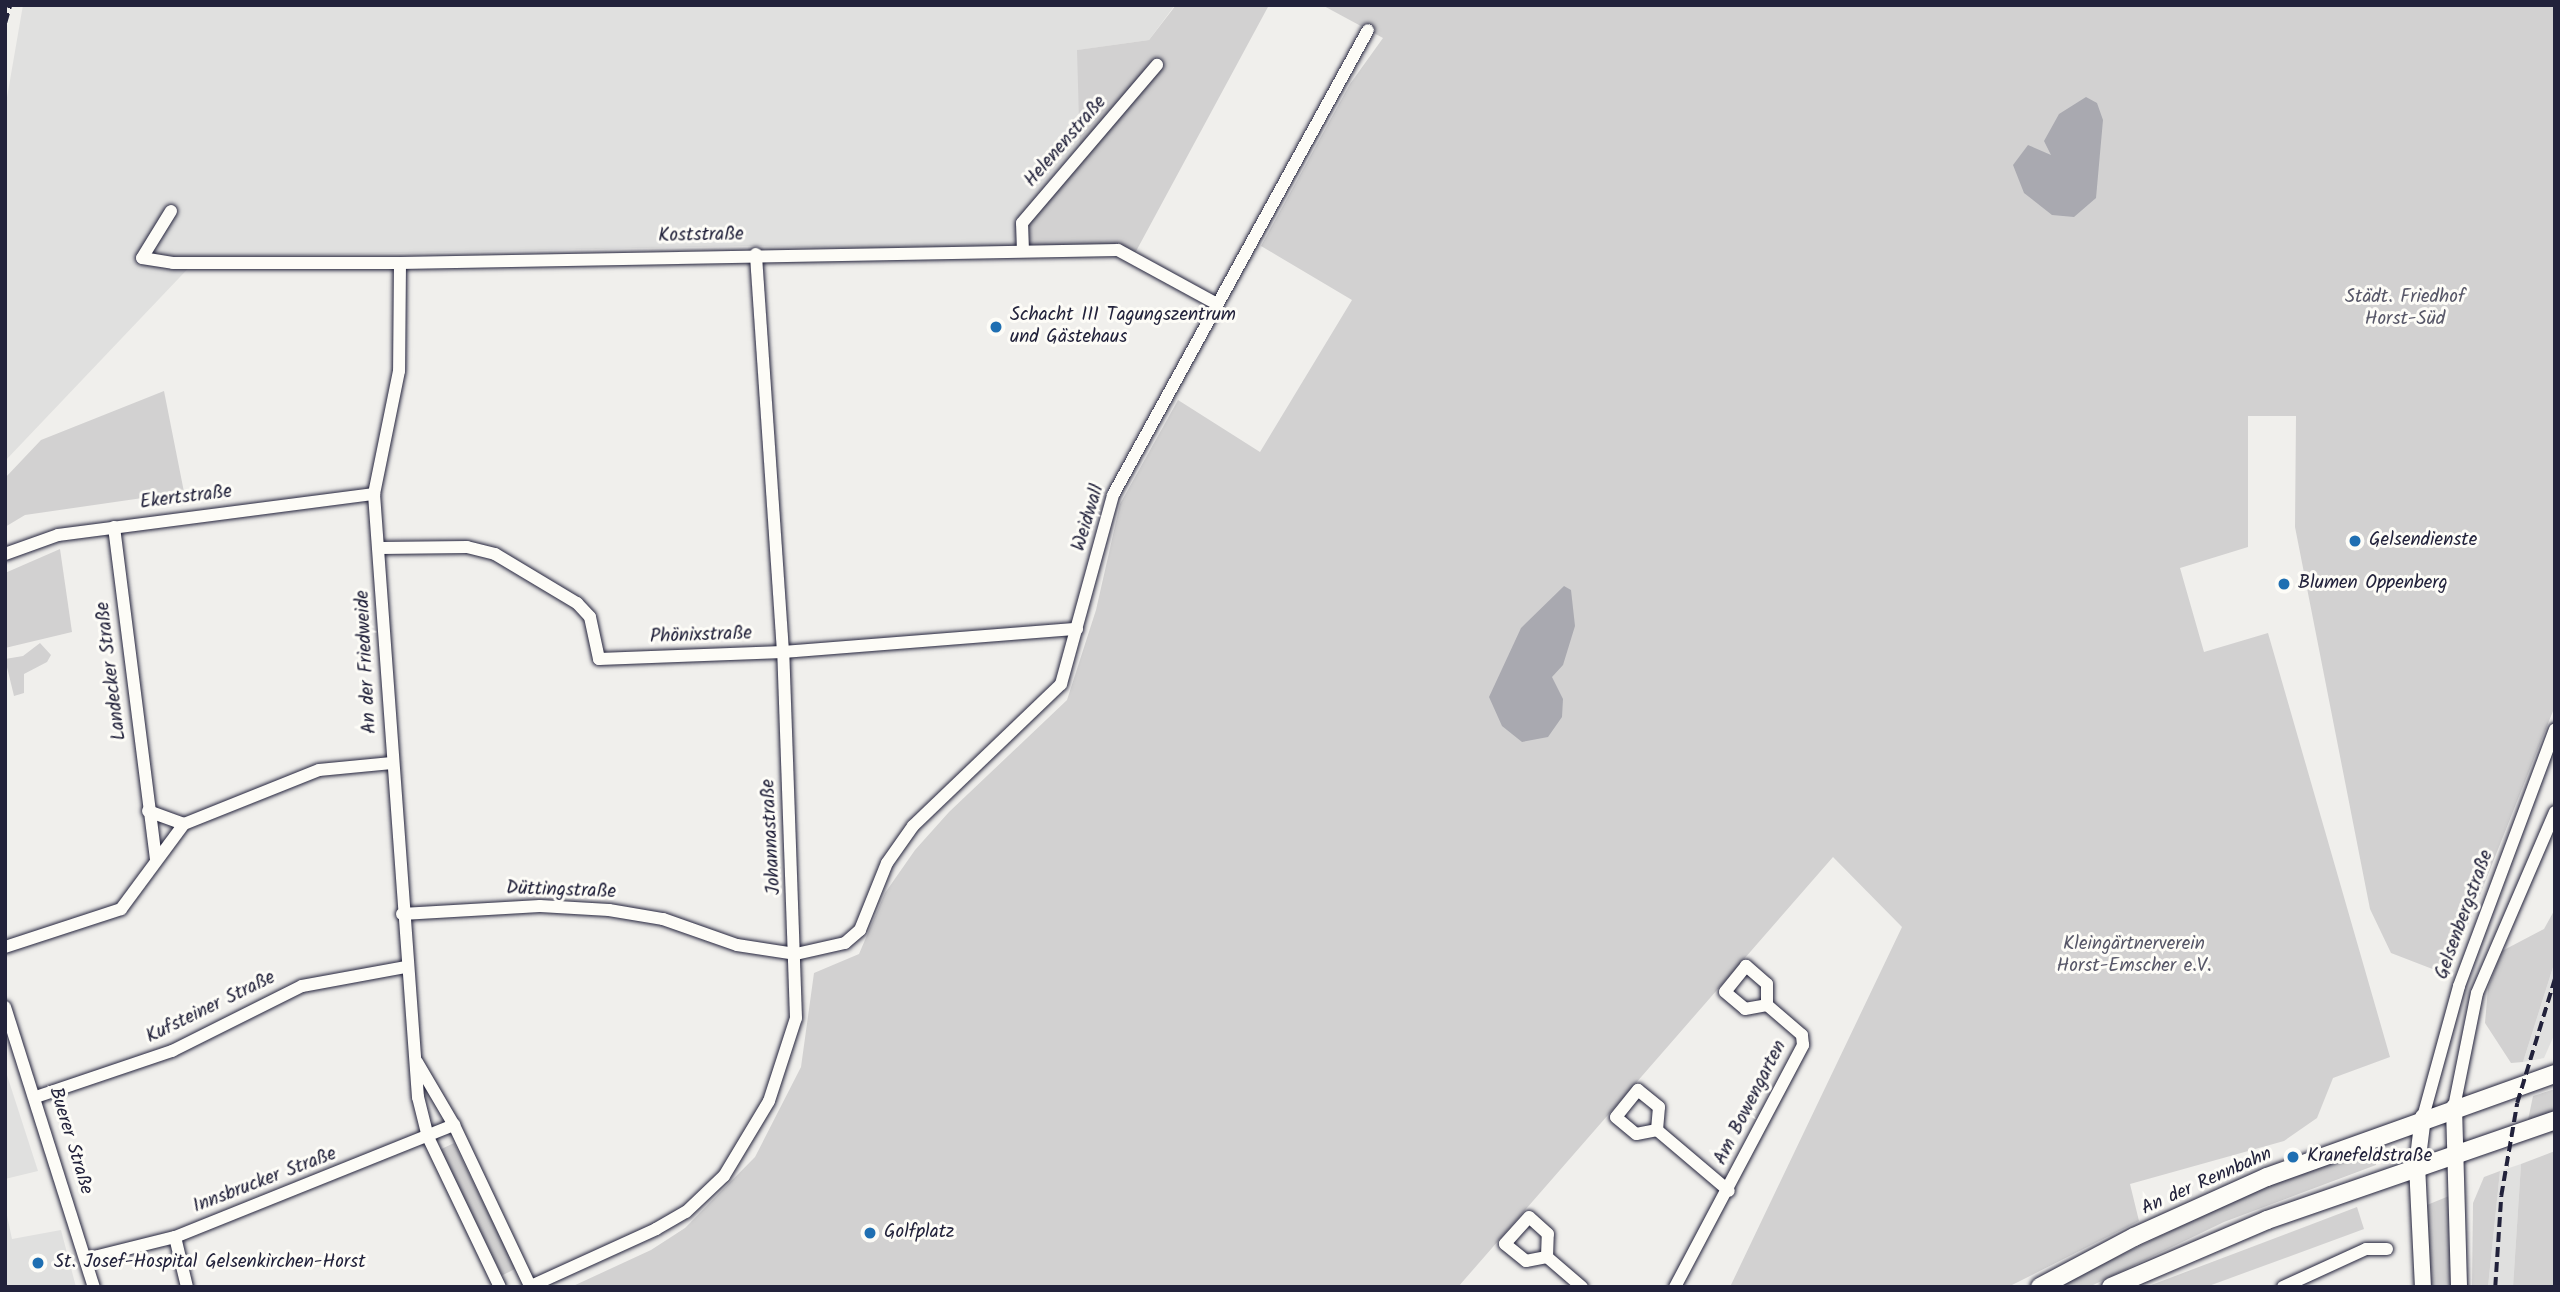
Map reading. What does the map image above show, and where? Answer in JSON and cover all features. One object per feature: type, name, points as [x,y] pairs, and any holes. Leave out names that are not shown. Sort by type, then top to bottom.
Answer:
[{"type":"main road","name":"An der Rennbahn","points":[[2040,1287],[2191,1210],[2423,1117],[2555,1074]]},
{"type":"main road","points":[[2111,1287],[2225,1236],[2417,1165],[2555,1120]]},
{"type":"street","name":"Weidwall","points":[[796,954],[845,943],[860,930],[887,863],[913,826],[1053,696],[1067,671],[1113,495],[1368,30]]},
{"type":"street","name":"Helenenstraße","points":[[1023,251],[1021,223],[1157,65]]},
{"type":"street","name":"Koststraße","points":[[171,211],[142,258],[173,263],[400,263],[756,254],[1118,250],[1217,304]]},
{"type":"street","name":"Johannastraße","points":[[536,1285],[656,1229],[686,1212],[724,1176],[769,1101],[787,1058],[796,1018],[796,954],[783,652],[756,254]]},
{"type":"street","name":"An der Friedweide","points":[[400,263],[399,371],[374,494],[380,548],[402,914],[415,1060],[428,1137],[500,1287]]},
{"type":"street","name":"Ekertstraße","points":[[5,554],[58,535],[374,494]]},
{"type":"street","name":"Landecker Straße","points":[[114,527],[156,859]]},
{"type":"street","name":"Phönixstraße","points":[[380,548],[467,547],[495,554],[577,603],[590,617],[599,659],[783,652],[1077,629]]},
{"type":"street","name":"Gelsenbergstraße","points":[[2423,1117],[2459,986],[2555,729]]},
{"type":"street","points":[[5,947],[121,909],[142,886],[156,859],[184,824],[319,770],[392,763]]},
{"type":"street","points":[[148,811],[184,824]]},
{"type":"street","name":"Gelsenbergstraße","points":[[2454,1107],[2477,993],[2555,811]]},
{"type":"street","name":"Düttingstraße","points":[[402,914],[540,906],[609,909],[663,919],[737,945],[796,954]]},
{"type":"street","name":"Kufsteiner Straße","points":[[36,1097],[172,1051],[302,986],[407,967]]},
{"type":"street","name":"Am Bowengarten","points":[[1675,1287],[1729,1191],[1804,1045],[1802,1035],[1767,1005]]},
{"type":"street","name":"Buerer Straße","points":[[5,1007],[36,1097],[94,1287]]},
{"type":"street","name":"An der Friedweide","points":[[415,1060],[454,1125],[536,1285]]},
{"type":"street","points":[[2454,1107],[2459,1287]]},
{"type":"street","points":[[2423,1117],[2417,1165],[2423,1287]]},
{"type":"street","name":"Innsbrucker Straße","points":[[86,1259],[175,1237],[454,1125]]},
{"type":"street","name":"Am Bowengarten","points":[[1657,1130],[1729,1191]]},
{"type":"street","points":[[175,1237],[187,1287]]},
{"type":"street","points":[[2283,1287],[2366,1249],[2387,1249]]},
{"type":"street","points":[[1547,1257],[1582,1287]]},
{"type":"shaded area","points":[[23,5],[1175,5],[1149,40],[1078,50],[1080,157],[1023,251],[746,246],[199,257],[5,461],[5,109]]},
{"type":"shaded area","points":[[2086,97],[2097,103],[2103,120],[2096,198],[2074,217],[2052,215],[2024,193],[2013,165],[2028,145],[2051,155],[2044,141],[2059,114]]},
{"type":"shaded area","points":[[1564,586],[1571,590],[1575,626],[1563,665],[1552,677],[1563,699],[1562,717],[1548,737],[1522,742],[1502,726],[1489,697],[1521,628]]},
{"type":"shaded area","points":[[2555,961],[2555,1033],[2544,1058],[2523,1062]]},
{"type":"shaded area","points":[[5,1069],[38,1171],[5,1179]]},
{"type":"shaded area","points":[[2521,1164],[2513,1287],[2488,1287],[2500,1171]]},
{"type":"shaded area","name":"St. Josef-Hospital Gelsenkirchen-Horst","points":[[5,1206],[12,1239],[61,1230],[76,1287],[5,1287]]},
{"type":"green space","points":[[1176,5],[1269,5],[1134,255],[1023,251],[1022,223],[1080,157],[1077,50],[1149,40]]},
{"type":"green space","points":[[1322,5],[2555,5],[2555,706],[2448,975],[2391,953],[2370,909],[2295,527],[2296,416],[2248,416],[2248,547],[2180,568],[2204,652],[2268,633],[2390,1057],[2333,1078],[2317,1118],[2284,1141],[2130,1184],[2139,1221],[2008,1287],[1730,1287],[1902,927],[1833,857],[1458,1287],[571,1287],[651,1250],[685,1228],[755,1157],[801,1067],[814,973],[859,954],[885,893],[915,850],[949,812],[1067,700],[1096,610],[1120,504],[1178,400],[1260,452],[1352,300],[1261,246],[1350,84],[1383,38]]},
{"type":"green space","points":[[164,391],[184,492],[25,515],[5,527],[5,478],[41,440]]},
{"type":"green space","points":[[60,549],[72,632],[5,648],[5,573]]},
{"type":"green space","points":[[40,643],[51,655],[47,662],[24,674],[24,693],[14,696],[5,659],[23,656]]},
{"type":"green space","points":[[2555,909],[2555,961],[2523,1062],[2511,1063],[2485,1023],[2488,988],[2502,951],[2544,929]]},
{"type":"green space","points":[[2555,1089],[2555,1111],[2528,1120],[2533,1096]]},
{"type":"green space","points":[[454,1143],[515,1269],[502,1275],[441,1150]]},
{"type":"green space","points":[[2377,1143],[2376,1165],[2224,1222],[2089,1287],[2055,1287],[2243,1196]]},
{"type":"green space","points":[[2555,1151],[2555,1287],[2513,1287],[2521,1164]]},
{"type":"green space","points":[[2500,1171],[2488,1287],[2472,1287],[2473,1203],[2484,1177]]},
{"type":"green space","points":[[2449,1196],[2451,1287],[2431,1287],[2427,1205]]},
{"type":"green space","points":[[2357,1207],[2364,1229],[2206,1287],[2146,1287]]},
{"type":"railway","points":[[5,23],[10,5]]},
{"type":"railway","points":[[2495,1287],[2501,1196],[2517,1103],[2555,978]]},
{"type":"place","name":"Schacht III Tagungszentrum und Gästehaus","points":[[996,327]]},
{"type":"place","name":"Gelsendienste","points":[[2355,541]]},
{"type":"place","name":"Blumen Oppenberg","points":[[2284,584]]},
{"type":"place","name":"Kranefeldstraße","points":[[2293,1157]]},
{"type":"place","name":"Golfplatz","points":[[870,1233]]},
{"type":"place","name":"St. Josef-Hospital Gelsenkirchen-Horst","points":[[38,1263]]},
{"type":"park label","name":"Städt. Friedhof Horst-Süd","points":[[2405,309]]},
{"type":"park label","name":"Kleingärtnerverein Horst-Emscher e.V.","points":[[2134,956]]}]
